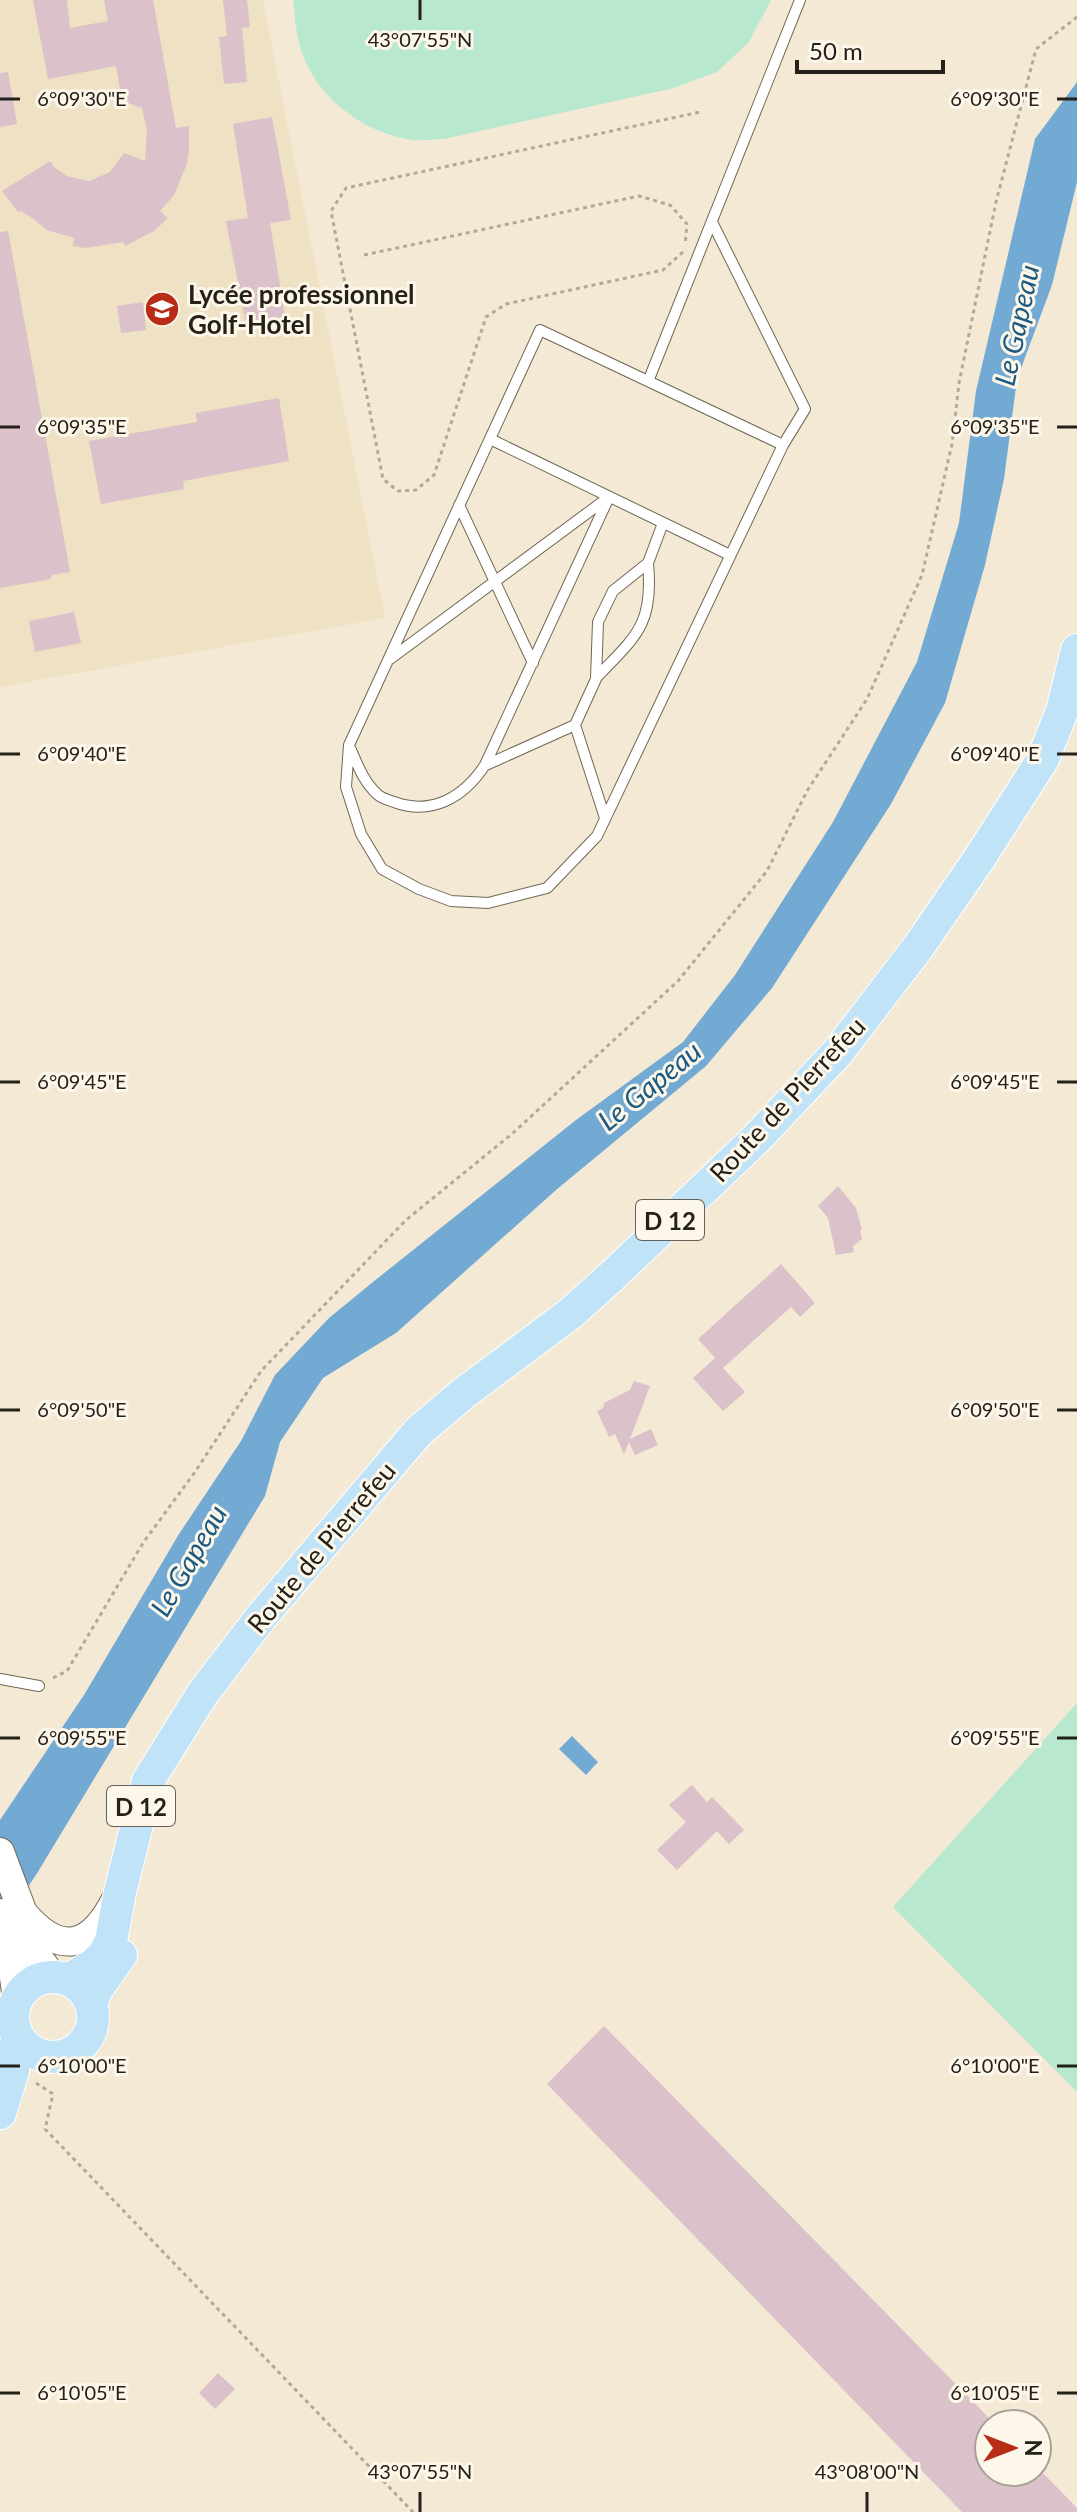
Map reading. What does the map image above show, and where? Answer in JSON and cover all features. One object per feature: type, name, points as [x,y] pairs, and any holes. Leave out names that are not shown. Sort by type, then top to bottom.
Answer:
[{"type":"main road","name":"Route de Pierrefeu","points":[[180,1728],[262,1616],[418,1432],[464,1393],[571,1313],[611,1277],[757,1138],[838,1052],[962,884],[1043,759],[1062,711],[1077,650]]},
{"type":"main road","name":"D 12","points":[[120,1892],[148,1781],[180,1728]]},
{"type":"main road","points":[[91,2004],[127,1942],[155,1808],[180,1728]]},
{"type":"main road","points":[[0,1852],[17,1998],[13,2011],[17,2036],[13,2071],[0,2114]]},
{"type":"main road","points":[[10,1921],[54,1939],[72,1941],[95,1932],[120,1892]]},
{"type":"main road","points":[[17,1998],[32,1983],[60,1978],[93,1965],[103,1956],[111,1941],[120,1892]]},
{"type":"main road","points":[[0,2114],[42,2069],[71,2053],[88,2037],[93,2015],[91,2004],[78,1985],[60,1978],[34,1952],[10,1921]]},
{"type":"main road","points":[[17,2036],[32,2051],[42,2069]]},
{"type":"lane","points":[[649,379],[800,0]]},
{"type":"lane","points":[[712,222],[805,409],[783,445],[597,836],[547,888],[488,903],[451,901],[419,889],[382,869],[361,834],[346,787],[349,745],[540,330],[783,445]]},
{"type":"lane","points":[[490,439],[730,555]]},
{"type":"lane","points":[[388,661],[609,497]]},
{"type":"lane","points":[[349,745],[360,772],[379,796],[407,807],[434,807],[474,782],[485,765],[609,497]]},
{"type":"lane","points":[[459,505],[533,663]]},
{"type":"lane","points":[[485,765],[575,725],[596,679],[629,643],[645,619],[651,592],[648,563],[663,523]]},
{"type":"lane","points":[[596,679],[598,622],[613,591],[648,563]]},
{"type":"lane","points":[[575,725],[605,818]]},
{"type":"lane","points":[[0,1679],[39,1686]]},
{"type":"path","points":[[39,1686],[67,1671],[143,1543],[195,1472],[261,1371],[406,1220],[513,1133],[678,981],[767,871],[807,791],[867,699],[922,575],[952,444],[959,383],[996,202],[1036,49],[1077,17]]},
{"type":"path","points":[[364,255],[639,196],[670,205],[687,224],[684,251],[663,270],[506,304],[486,317],[434,475],[416,490],[398,491],[383,479],[331,211],[346,188],[700,112]]},
{"type":"path","points":[[42,2069],[53,2094],[45,2129],[413,2512]]},
{"type":"shaded area","name":"Lycée professionnel Golf-Hotel","points":[[0,0],[263,0],[385,618],[0,687]]},
{"type":"green space","points":[[293,0],[771,0],[749,42],[717,72],[674,88],[444,139],[413,140],[374,129],[356,119],[325,92],[304,57]]},
{"type":"green space","points":[[1077,1703],[1077,2092],[893,1907]]},
{"type":"water","name":"Le Gapeau","points":[[1077,82],[1077,182],[1052,285],[1017,379],[1004,479],[985,565],[945,703],[891,804],[772,988],[706,1066],[556,1190],[396,1333],[323,1378],[280,1442],[265,1496],[36,1875],[0,1927],[0,1820],[84,1695],[179,1534],[241,1441],[275,1375],[329,1318],[373,1282],[576,1120],[683,1042],[735,975],[833,822],[917,662],[959,523],[976,391],[1035,139]]},
{"type":"water","points":[[572,1736],[598,1762],[586,1775],[559,1749]]},
{"type":"building","points":[[33,0],[67,0],[70,28],[108,21],[104,0],[153,0],[176,128],[189,126],[189,150],[187,164],[174,195],[160,211],[168,218],[154,231],[125,246],[123,242],[85,248],[73,246],[74,238],[47,230],[31,217],[18,212],[2,191],[50,161],[67,176],[89,181],[110,172],[124,153],[145,161],[147,131],[142,108],[122,101],[116,66],[48,79]]},
{"type":"building","points":[[223,0],[247,0],[250,27],[242,28],[247,82],[224,84],[219,37],[227,36]]},
{"type":"building","points":[[8,72],[17,124],[0,127],[0,73]]},
{"type":"building","points":[[272,117],[291,220],[270,223],[285,317],[246,324],[226,221],[248,218],[233,124]]},
{"type":"building","points":[[8,231],[70,572],[51,575],[51,579],[0,588],[0,232]]},
{"type":"building","points":[[143,302],[146,330],[121,333],[117,306]]},
{"type":"building","points":[[279,398],[289,461],[183,481],[184,489],[101,504],[89,441],[197,422],[196,413]]},
{"type":"building","points":[[74,612],[81,643],[35,652],[29,621]]},
{"type":"building","points":[[838,1186],[856,1208],[862,1239],[853,1246],[854,1252],[836,1255],[828,1218],[818,1206]]},
{"type":"building","points":[[781,1264],[815,1303],[800,1317],[791,1307],[723,1368],[745,1392],[723,1411],[693,1378],[715,1358],[698,1339]]},
{"type":"building","points":[[634,1381],[650,1386],[630,1439],[651,1429],[658,1445],[635,1455],[629,1442],[624,1454],[615,1434],[609,1437],[597,1411],[603,1408],[604,1403],[630,1390]]},
{"type":"building","points":[[692,1785],[707,1802],[712,1797],[744,1830],[729,1844],[717,1831],[677,1870],[657,1850],[686,1822],[669,1805]]},
{"type":"building","points":[[604,2026],[979,2408],[973,2408],[973,2488],[1053,2488],[1053,2483],[1077,2508],[1077,2512],[962,2512],[547,2084]]},
{"type":"building","points":[[218,2373],[235,2389],[215,2409],[199,2393]]},
{"type":"place","name":"Lycée professionnel Golf-Hotel","points":[[162,309]]}]
